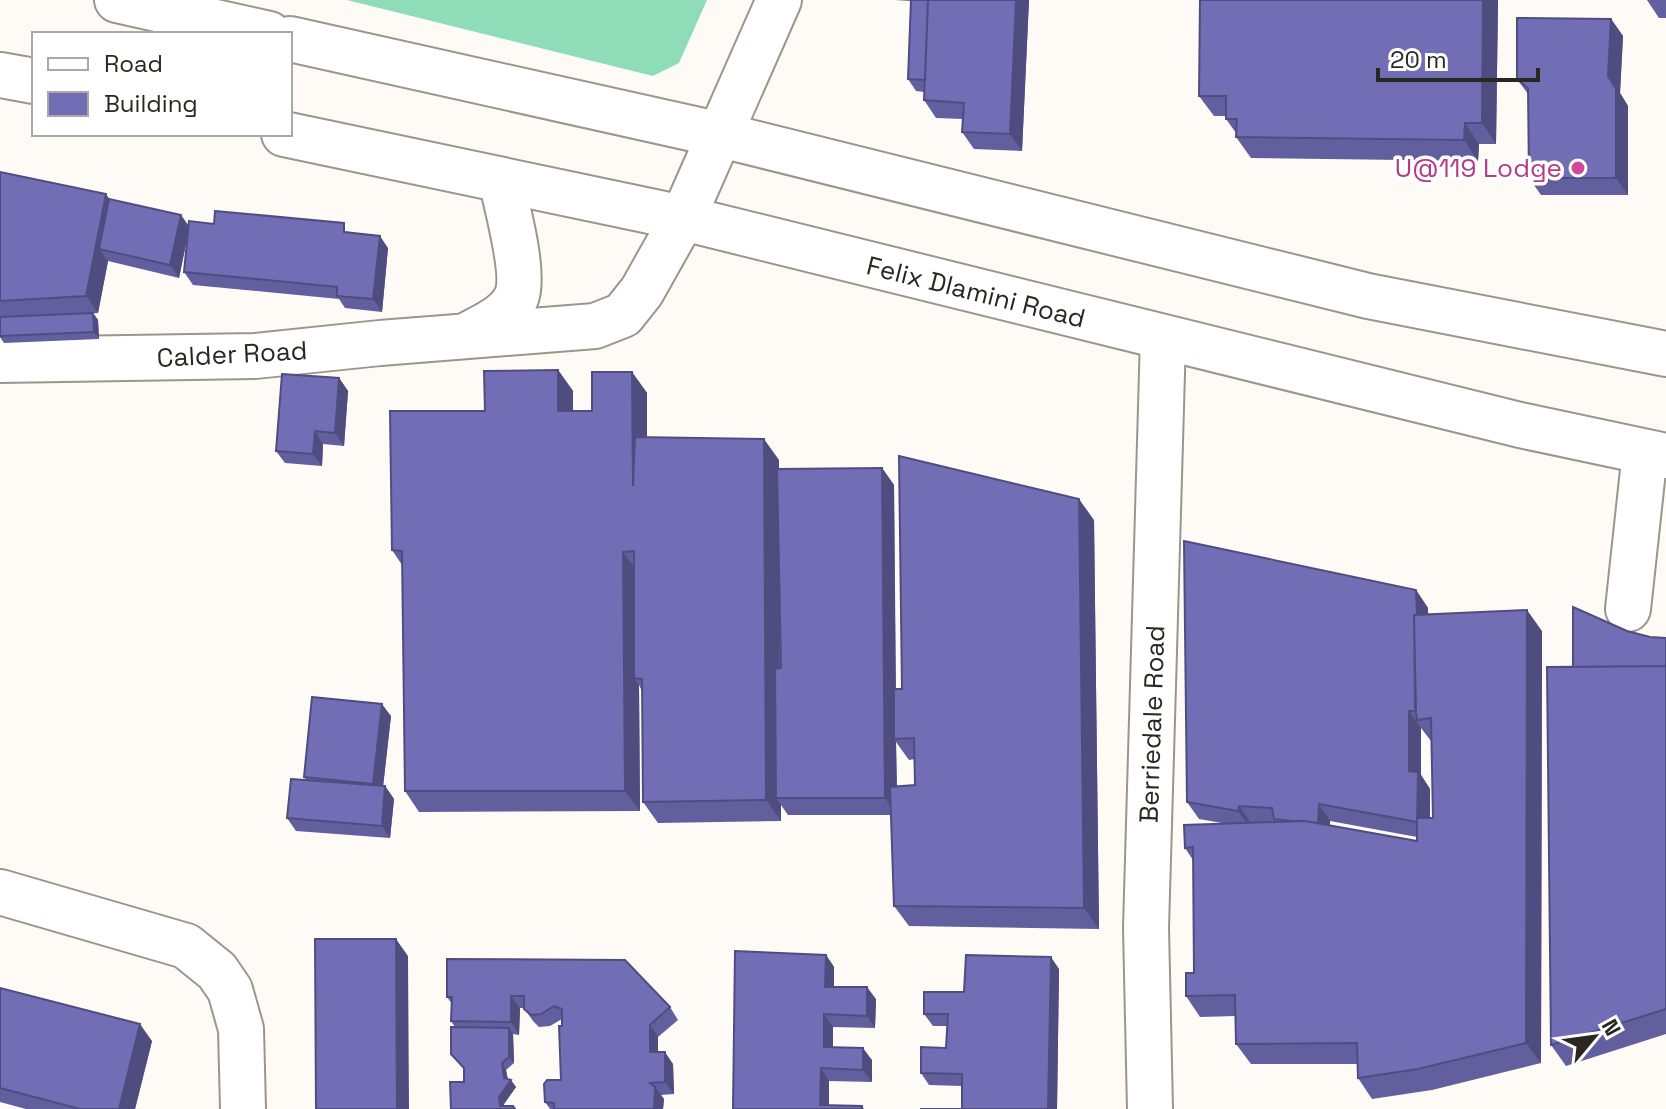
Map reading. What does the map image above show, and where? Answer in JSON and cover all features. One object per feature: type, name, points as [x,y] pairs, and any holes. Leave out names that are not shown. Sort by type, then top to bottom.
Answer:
[{"type":"main road","points":[[117,0],[260,32]]},
{"type":"main road","name":"Calder Road","points":[[0,360],[255,356],[595,326],[623,315],[642,291],[683,218],[779,0]]},
{"type":"main road","points":[[292,39],[721,135],[1368,296],[1666,354]]},
{"type":"main road","points":[[0,75],[32,81]]},
{"type":"main road","name":"Felix Dlamini Road","points":[[292,136],[683,218],[1520,425],[1655,454]]},
{"type":"main road","name":"Calder Road","points":[[464,337],[502,316],[516,298],[520,273],[501,180]]},
{"type":"main road","name":"Berriedale Road","points":[[1150,1109],[1146,928],[1163,338]]},
{"type":"main road","points":[[1628,609],[1655,454]]},
{"type":"main road","points":[[0,892],[186,946],[217,971],[230,990],[241,1029],[243,1109]]},
{"type":"green space","points":[[347,0],[707,0],[679,63],[653,76]]},
{"type":"building","points":[[911,0],[928,0],[925,80],[908,79]]},
{"type":"building","points":[[928,0],[1016,0],[1010,134],[962,132],[964,103],[924,100]]},
{"type":"building","points":[[1200,0],[1483,0],[1482,123],[1465,123],[1464,140],[1236,137],[1237,119],[1226,119],[1226,96],[1199,96]]},
{"type":"building","points":[[1517,18],[1611,19],[1608,76],[1616,89],[1616,178],[1529,178],[1528,88],[1517,79]]},
{"type":"building","points":[[0,172],[106,194],[86,296],[0,301]]},
{"type":"building","points":[[109,199],[181,215],[170,265],[99,249]]},
{"type":"building","points":[[215,211],[344,223],[344,232],[380,236],[373,299],[337,296],[337,287],[184,272],[189,221],[214,224]]},
{"type":"building","points":[[93,313],[94,332],[0,336],[0,317]]},
{"type":"building","points":[[558,370],[558,411],[592,411],[592,372],[632,372],[633,486],[635,437],[764,439],[766,800],[643,802],[642,679],[634,678],[634,551],[623,552],[625,791],[405,791],[402,551],[392,550],[390,411],[485,411],[484,371]]},
{"type":"building","points":[[282,374],[339,378],[335,433],[315,431],[313,454],[276,451]]},
{"type":"building","points":[[899,456],[1079,499],[1084,908],[894,906],[890,787],[915,785],[914,738],[894,739],[894,689],[902,689]]},
{"type":"building","points":[[882,468],[885,798],[776,798],[775,669],[781,668],[777,469]]},
{"type":"building","points":[[1184,541],[1416,590],[1416,711],[1409,711],[1409,771],[1418,772],[1417,822],[1319,804],[1318,823],[1292,821],[1274,819],[1272,808],[1239,806],[1238,811],[1187,802]]},
{"type":"building","points":[[1573,607],[1627,631],[1666,638],[1666,666],[1573,667]]},
{"type":"building","points":[[1527,610],[1526,1043],[1418,1069],[1358,1078],[1357,1043],[1236,1044],[1235,995],[1186,996],[1186,973],[1194,973],[1193,847],[1185,848],[1184,825],[1305,821],[1417,841],[1417,818],[1433,818],[1431,718],[1417,720],[1415,707],[1414,615]]},
{"type":"building","points":[[1666,666],[1666,1009],[1551,1045],[1547,667]]},
{"type":"building","points":[[312,697],[382,704],[373,784],[304,777]]},
{"type":"building","points":[[291,779],[385,786],[382,826],[287,818]]},
{"type":"building","points":[[315,939],[396,939],[397,1109],[316,1109]]},
{"type":"building","points":[[735,951],[826,955],[825,987],[867,987],[867,1016],[824,1014],[824,1047],[863,1048],[863,1070],[821,1068],[820,1105],[862,1106],[862,1109],[733,1109]]},
{"type":"building","points":[[966,955],[1051,957],[1048,1109],[962,1109],[962,1074],[921,1073],[921,1047],[946,1048],[948,1014],[924,1014],[924,992],[964,992]]},
{"type":"building","points":[[447,959],[625,960],[670,1007],[650,1025],[650,1052],[665,1052],[665,1082],[650,1083],[655,1087],[654,1109],[554,1109],[554,1103],[545,1102],[544,1084],[547,1080],[561,1080],[559,1026],[562,1026],[562,1009],[554,1006],[541,1014],[531,1015],[524,1009],[524,996],[511,996],[511,1022],[451,1021],[452,997],[447,997]]},
{"type":"building","points":[[0,988],[140,1024],[119,1109],[80,1109],[0,1088]]},
{"type":"building","points":[[451,1027],[509,1028],[509,1057],[502,1063],[504,1078],[511,1080],[499,1097],[500,1106],[513,1106],[515,1109],[451,1109],[450,1082],[464,1082],[464,1068],[451,1054]]},
{"type":"place","name":"U@119 Lodge","points":[[1578,168]]}]
